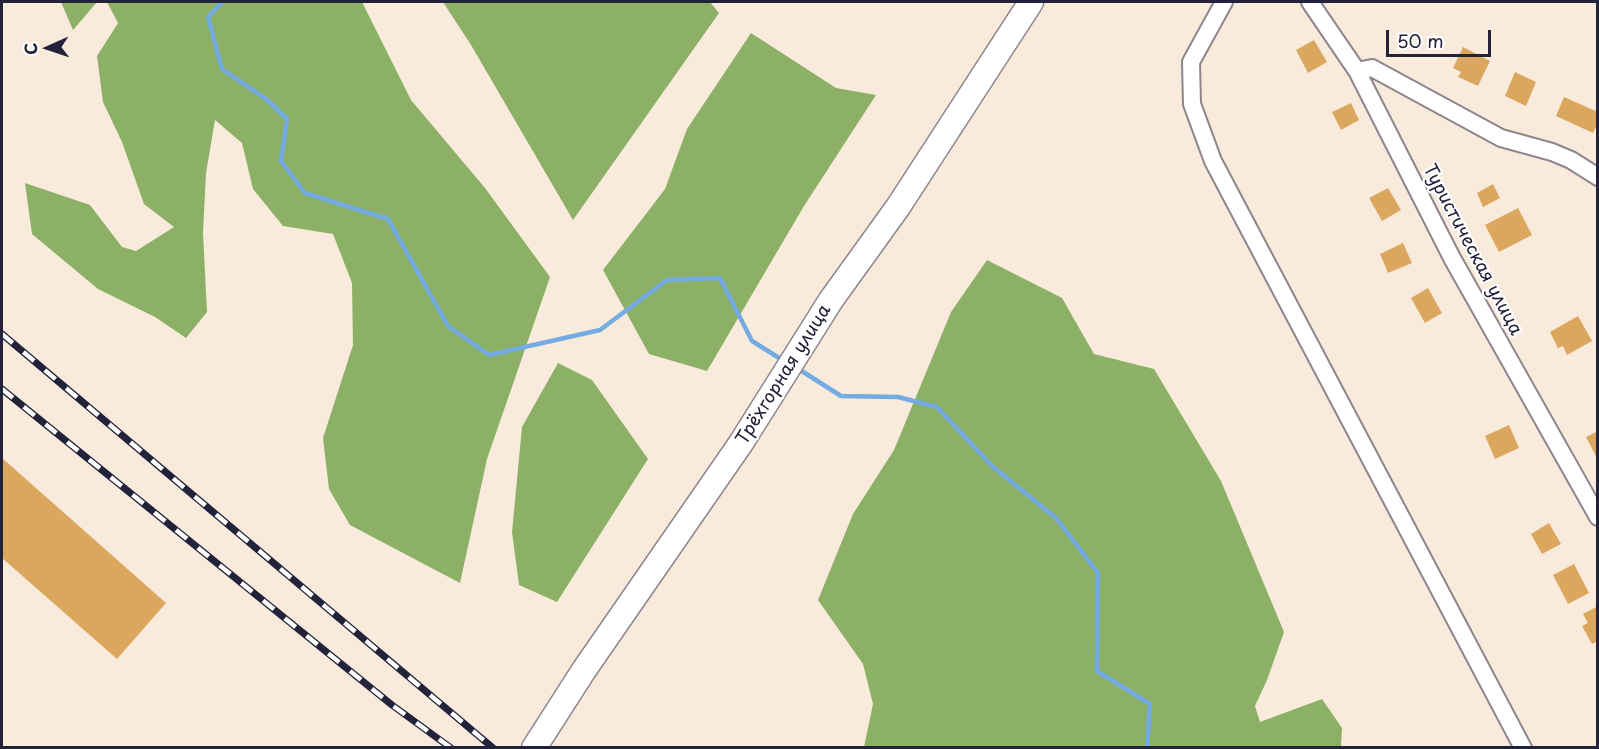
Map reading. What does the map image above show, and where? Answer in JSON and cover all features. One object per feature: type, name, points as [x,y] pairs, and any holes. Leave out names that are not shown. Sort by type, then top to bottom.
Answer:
[{"type":"highway","name":"Трёхгорная улица","points":[[534,747],[584,670],[741,443],[831,300],[898,207],[1031,2]]},
{"type":"street","points":[[1224,2],[1191,62],[1192,104],[1213,161],[1523,747]]},
{"type":"street","name":"Туристическая улица","points":[[1310,2],[1357,71],[1452,258],[1598,517]]},
{"type":"street","points":[[1357,71],[1372,68],[1501,138],[1562,156],[1598,177]]},
{"type":"green space","points":[[61,2],[97,2],[73,30]]},
{"type":"green space","points":[[107,2],[362,2],[411,100],[485,188],[550,277],[487,459],[460,583],[350,525],[329,489],[323,438],[353,345],[352,283],[333,234],[283,226],[253,189],[242,143],[215,120],[206,173],[203,233],[207,312],[186,338],[155,317],[98,289],[32,234],[25,183],[90,205],[122,247],[136,251],[174,227],[144,204],[122,142],[103,102],[97,56],[118,23]]},
{"type":"green space","points":[[443,2],[710,2],[719,13],[573,220],[471,45]]},
{"type":"green space","points":[[751,33],[836,88],[876,95],[804,206],[707,371],[649,354],[603,270],[665,189],[687,129]]},
{"type":"green space","points":[[987,260],[1062,298],[1094,354],[1154,369],[1221,481],[1284,632],[1255,706],[1260,722],[1322,699],[1342,728],[1341,747],[864,747],[873,704],[863,664],[818,600],[853,514],[894,450],[951,312]]},
{"type":"green space","points":[[558,363],[592,380],[648,459],[557,602],[519,585],[512,532],[522,427]]},
{"type":"building","points":[[1314,40],[1327,62],[1308,73],[1296,50]]},
{"type":"building","points":[[1463,47],[1490,61],[1478,86],[1458,77],[1461,72],[1453,68]]},
{"type":"building","points":[[1515,72],[1536,82],[1526,106],[1505,96]]},
{"type":"building","points":[[1564,97],[1598,112],[1598,122],[1593,133],[1556,116]]},
{"type":"building","points":[[1351,103],[1359,120],[1341,130],[1332,112]]},
{"type":"building","points":[[1493,184],[1500,198],[1483,207],[1477,193]]},
{"type":"building","points":[[1388,188],[1401,210],[1382,221],[1369,198]]},
{"type":"building","points":[[1518,208],[1532,235],[1499,252],[1485,225]]},
{"type":"building","points":[[1403,243],[1412,263],[1388,273],[1380,254]]},
{"type":"building","points":[[1428,288],[1442,313],[1425,323],[1411,298]]},
{"type":"building","points":[[1578,316],[1592,341],[1567,355],[1563,346],[1558,348],[1550,332]]},
{"type":"building","points":[[1509,425],[1519,448],[1495,459],[1485,436]]},
{"type":"building","points":[[1598,431],[1598,460],[1586,437]]},
{"type":"building","points":[[2,458],[166,603],[117,659],[2,558]]},
{"type":"building","points":[[1549,523],[1561,544],[1542,554],[1531,534]]},
{"type":"building","points":[[1574,564],[1589,593],[1568,604],[1553,575]]},
{"type":"building","points":[[1598,606],[1598,641],[1592,644],[1582,626],[1588,623],[1583,614]]},
{"type":"waterway","points":[[222,2],[208,17],[222,69],[266,99],[287,119],[281,161],[305,193],[388,219],[448,326],[489,355],[600,330],[667,280],[720,278],[752,341],[784,361]]},
{"type":"waterway","points":[[797,368],[841,396],[898,397],[937,407],[992,466],[1056,518],[1098,573],[1097,671],[1150,704],[1147,748]]},
{"type":"railway","points":[[2,334],[493,748]]},
{"type":"railway","points":[[2,389],[392,705],[451,748]]}]
